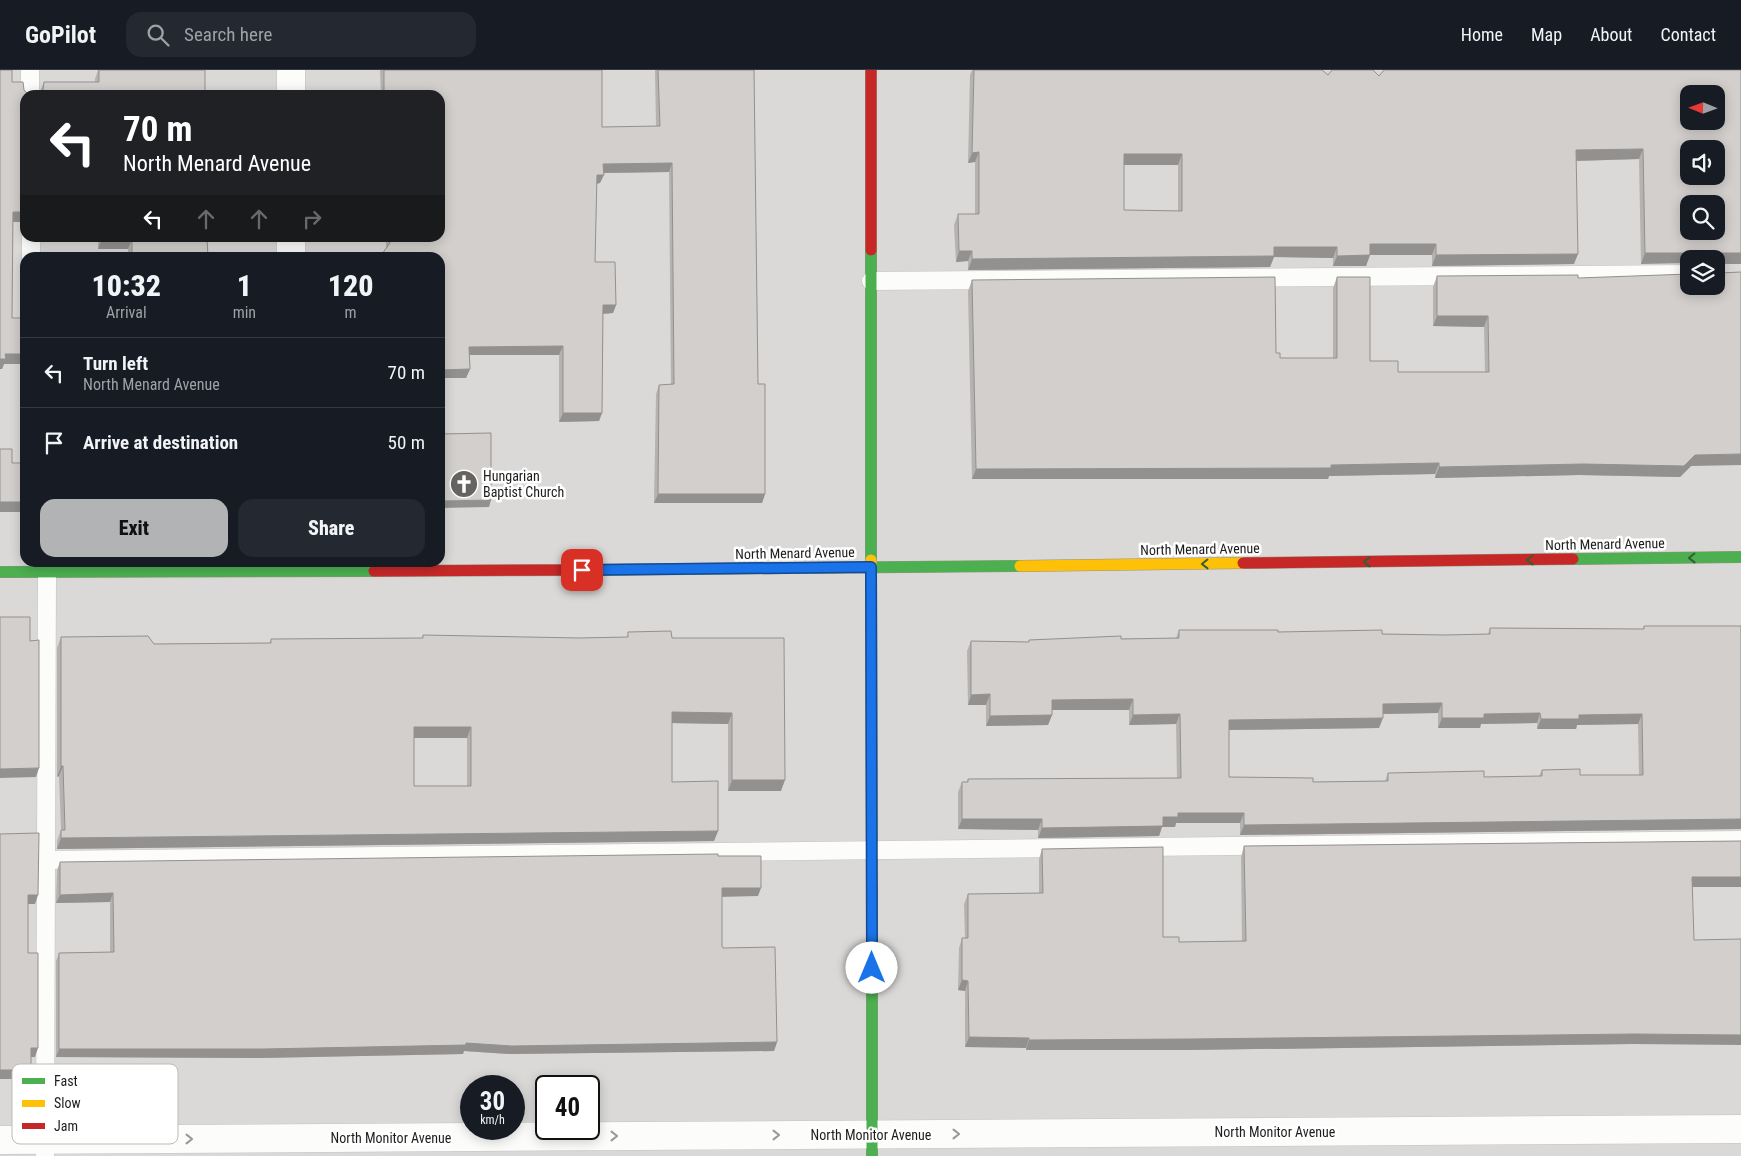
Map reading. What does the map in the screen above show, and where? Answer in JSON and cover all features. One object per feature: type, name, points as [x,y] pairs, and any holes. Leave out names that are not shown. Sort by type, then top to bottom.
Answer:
[{"type":"street","points":[[291,70],[291,90]]},
{"type":"street","points":[[871,70],[872,1145]]},
{"type":"street","name":"North Menard Avenue","points":[[445,567],[774,569],[1741,558]]},
{"type":"street","name":"North Menard Avenue","points":[[0,572],[37,569],[207,567]]},
{"type":"street","name":"North Monitor Avenue","points":[[22,1144],[45,1148],[872,1145],[1741,1129]]},
{"type":"lane","points":[[30,70],[30,90]]},
{"type":"lane","points":[[871,281],[1680,274]]},
{"type":"lane","points":[[37,569],[45,860],[45,1064]]},
{"type":"lane","points":[[45,860],[1741,840]]},
{"type":"shaded area","points":[[0,70],[1741,70],[1741,1156],[0,1156]]},
{"type":"building","points":[[0,70],[12,70],[12,82],[23,82],[24,90],[20,90],[20,212],[13,212],[12,318],[20,318],[20,354],[5,354],[6,359],[0,359]]},
{"type":"building","points":[[99,70],[205,70],[205,90],[43,90],[44,82],[99,82]]},
{"type":"building","points":[[384,70],[602,70],[602,127],[660,126],[658,70],[754,70],[758,384],[765,384],[765,494],[658,494],[659,385],[674,384],[672,163],[603,164],[604,175],[597,175],[595,262],[615,262],[616,305],[603,305],[602,413],[563,413],[563,346],[469,347],[470,369],[445,370],[445,252],[383,252],[390,242],[445,242],[445,90],[384,90]]},
{"type":"building","points":[[974,70],[1322,70],[1328,75],[1332,70],[1373,70],[1379,76],[1384,70],[1741,70],[1741,253],[1725,253],[1725,250],[1680,250],[1680,253],[1645,253],[1643,149],[1576,150],[1578,254],[1436,255],[1436,244],[1370,244],[1370,255],[1337,256],[1337,247],[1274,247],[1274,256],[972,259],[972,251],[959,251],[958,214],[979,214],[979,152],[972,153]],"holes":[[[1124,154],[1182,154],[1182,211],[1124,210]]]},
{"type":"building","points":[[132,242],[207,242],[208,252],[132,252]]},
{"type":"building","points":[[1741,272],[1741,454],[1695,455],[1684,466],[1583,464],[1439,467],[1439,463],[1331,465],[1331,468],[976,469],[972,280],[1275,277],[1276,353],[1280,353],[1280,358],[1337,358],[1337,277],[1370,277],[1370,361],[1398,361],[1398,372],[1489,372],[1488,316],[1437,316],[1437,276],[1578,275],[1578,278],[1680,274],[1680,295],[1725,295],[1725,273]]},
{"type":"building","name":"Hungarian Baptist Church","points":[[491,433],[491,500],[445,501],[445,434]]},
{"type":"building","points":[[0,449],[12,449],[12,463],[20,463],[20,502],[0,502]]},
{"type":"building","points":[[0,617],[30,617],[30,641],[39,640],[39,768],[0,769]]},
{"type":"building","points":[[1644,626],[1741,626],[1741,819],[1244,825],[1244,813],[1178,813],[1178,817],[1163,817],[1163,826],[1042,828],[1042,819],[962,819],[962,782],[968,782],[968,779],[1181,778],[1180,714],[1133,715],[1133,699],[1052,700],[1052,715],[990,716],[990,694],[971,695],[971,641],[1029,642],[1029,640],[1121,636],[1121,639],[1179,638],[1179,630],[1278,630],[1278,632],[1382,630],[1382,634],[1446,635],[1490,634],[1490,628],[1644,629]],"holes":[[[1442,703],[1442,718],[1484,718],[1484,714],[1540,713],[1541,719],[1579,719],[1579,715],[1642,714],[1643,775],[1580,775],[1580,769],[1542,770],[1542,776],[1484,777],[1484,771],[1388,773],[1388,781],[1313,782],[1313,778],[1229,777],[1229,720],[1383,718],[1383,704]]]},
{"type":"building","points":[[671,631],[672,638],[784,638],[785,780],[732,780],[732,713],[672,712],[672,782],[718,781],[718,831],[61,838],[61,830],[65,830],[63,766],[61,766],[61,637],[148,636],[154,644],[271,643],[271,639],[423,638],[423,635],[628,637],[628,632]],"holes":[[[414,727],[471,727],[471,786],[414,786]]]},
{"type":"building","points":[[39,833],[38,895],[28,895],[28,953],[38,953],[38,1048],[31,1048],[31,1064],[12,1064],[12,1070],[0,1070],[0,834]]},
{"type":"building","points":[[1741,841],[1741,877],[1692,877],[1694,940],[1741,939],[1741,1035],[1635,1034],[1029,1040],[1029,1038],[969,1037],[968,981],[962,980],[962,938],[968,938],[968,894],[1043,893],[1042,849],[1163,847],[1163,937],[1179,937],[1179,942],[1246,941],[1244,846]]},
{"type":"building","points":[[718,854],[718,856],[761,856],[761,888],[722,888],[722,946],[723,948],[775,947],[777,1042],[512,1046],[466,1043],[466,1045],[263,1049],[59,1049],[59,953],[114,952],[113,893],[60,895],[60,862]]},
{"type":"traffic: fast","points":[[871,250],[871,560]]},
{"type":"traffic: fast","points":[[1573,559],[1741,557]]},
{"type":"traffic: fast","points":[[585,570],[1020,566]]},
{"type":"traffic: fast","points":[[0,572],[374,571]]},
{"type":"traffic: fast","points":[[872,884],[872,1156]]},
{"type":"traffic: slow","points":[[871,560],[872,884]]},
{"type":"traffic: slow","points":[[1020,566],[1243,563]]},
{"type":"traffic: jam","points":[[871,70],[871,250]]},
{"type":"traffic: jam","points":[[1243,563],[1573,559]]},
{"type":"traffic: jam","points":[[374,571],[585,570]]},
{"type":"place","name":"Hungarian Baptist Church","points":[[464,484]]},
{"type":"route","points":[[582,570],[871,567],[872,968]]}]
